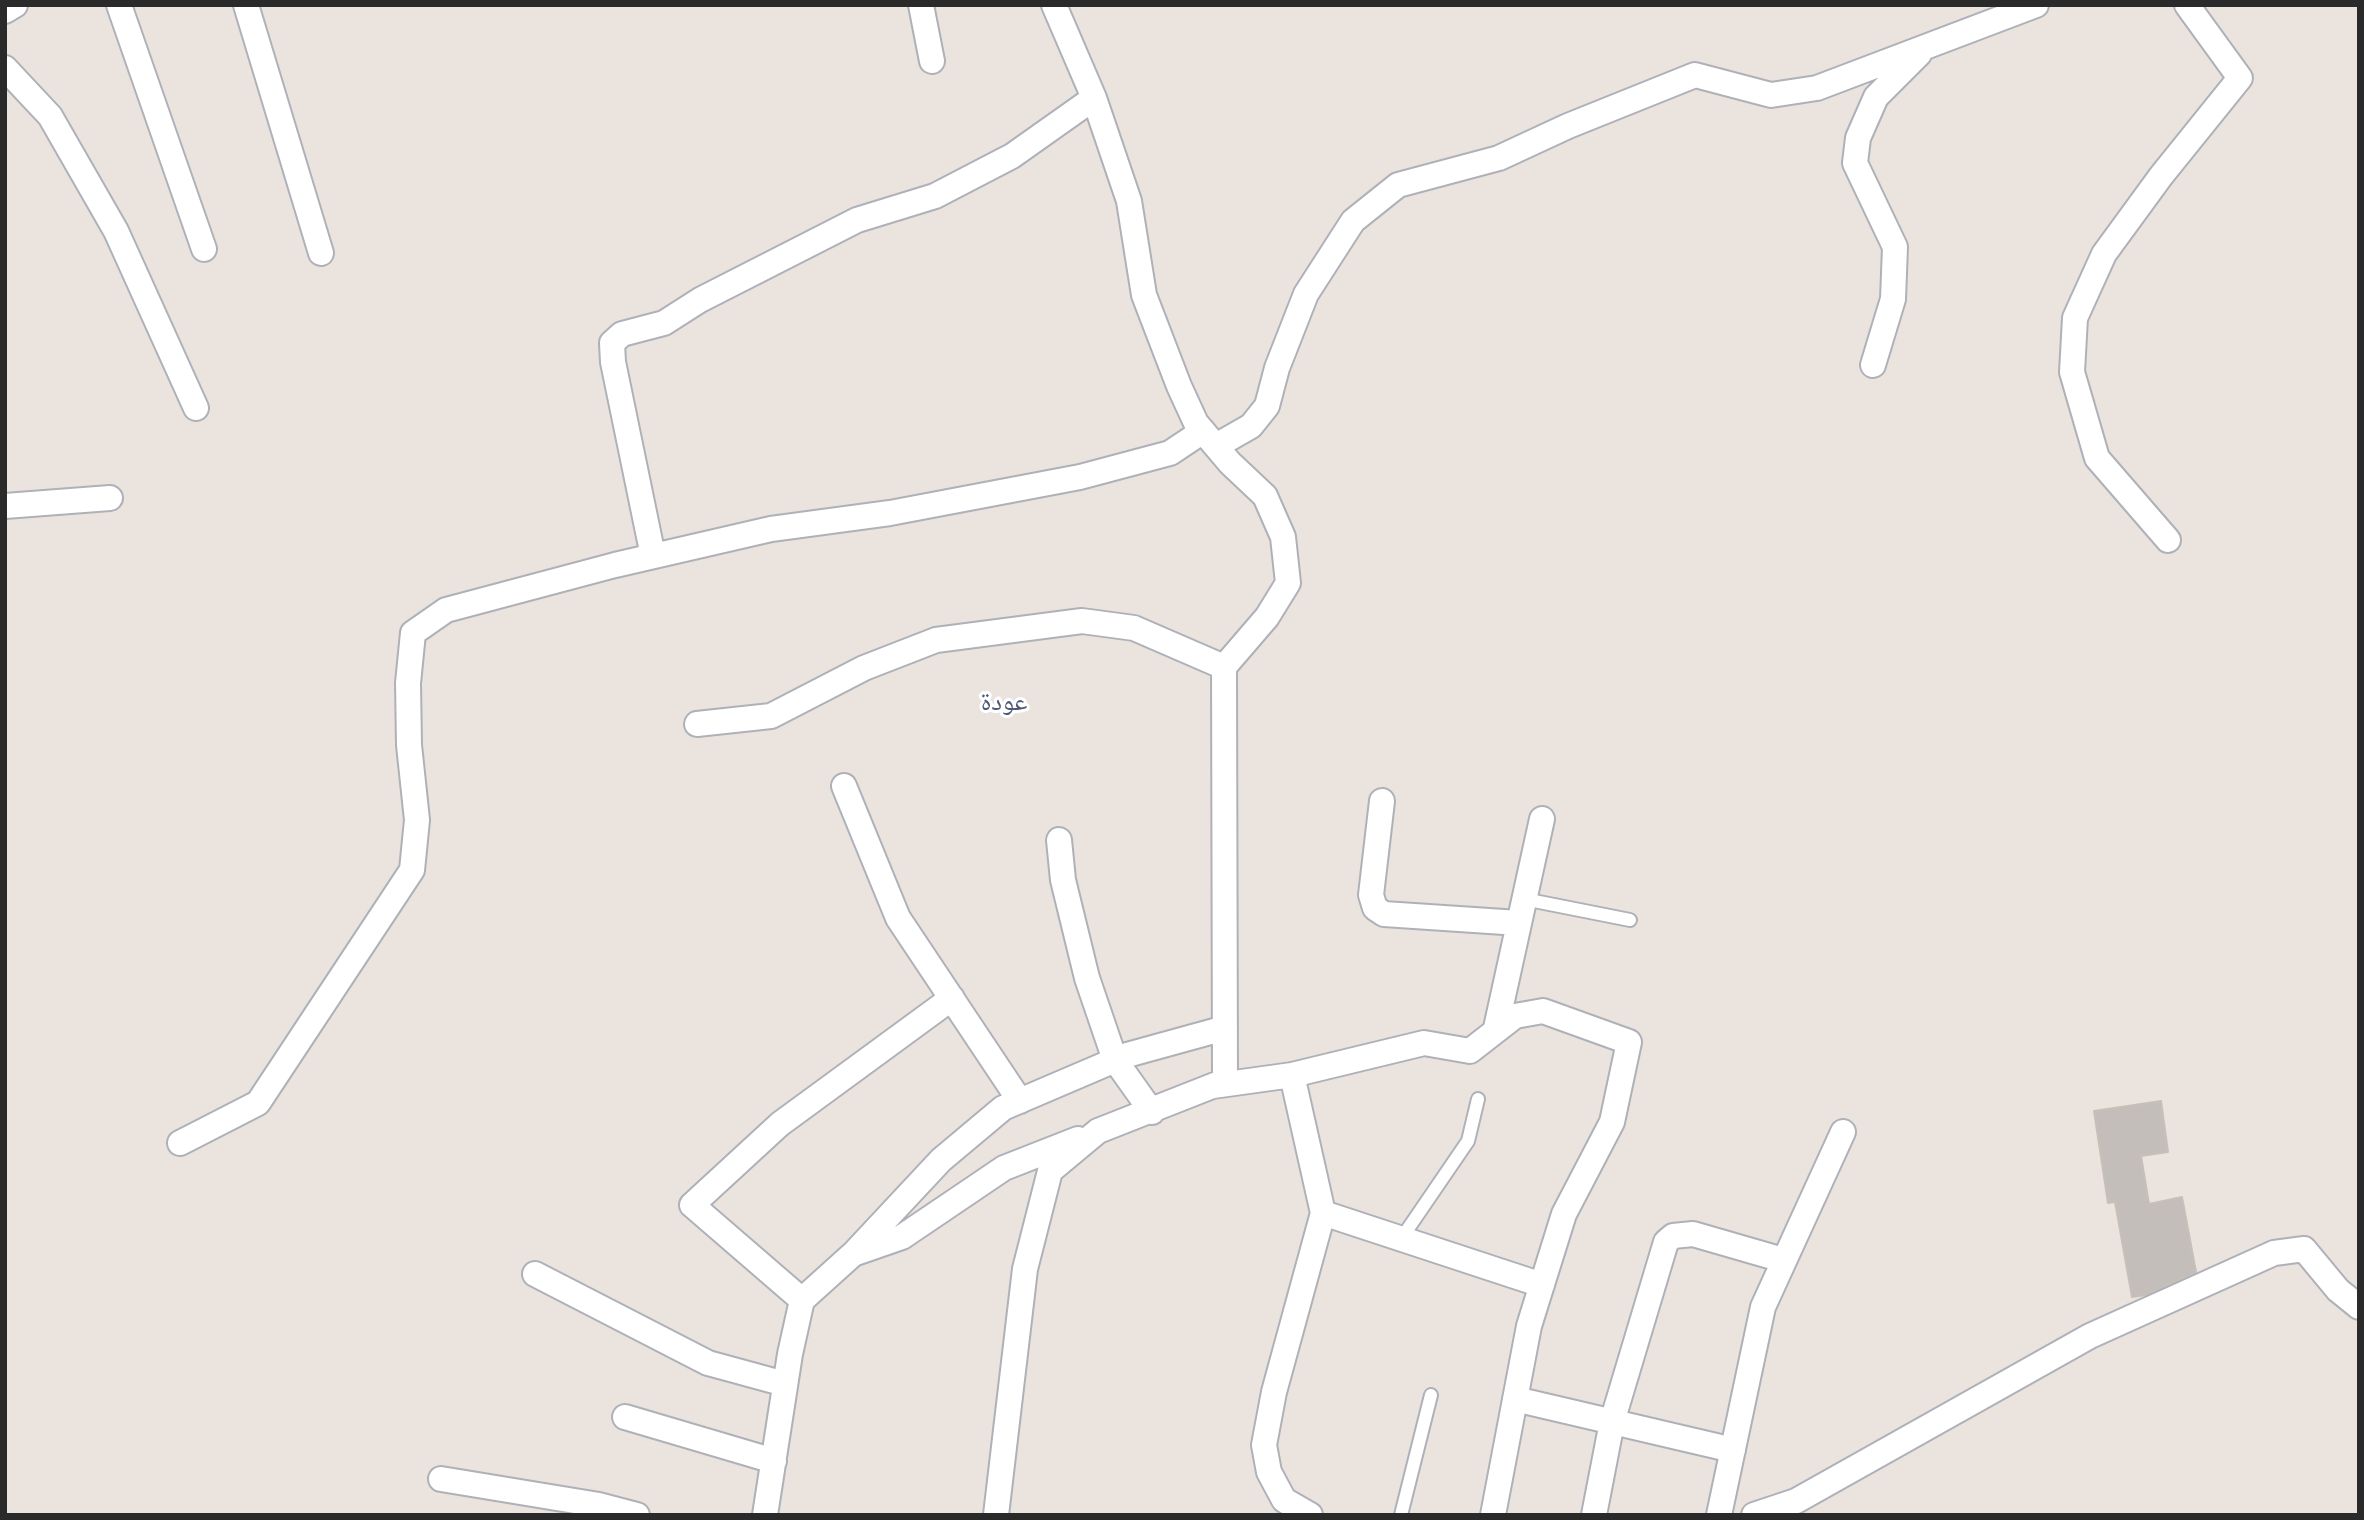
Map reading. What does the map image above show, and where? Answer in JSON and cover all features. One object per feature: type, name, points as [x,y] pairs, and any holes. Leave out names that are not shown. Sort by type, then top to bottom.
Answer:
[{"type":"street","points":[[5,11],[15,5]]},
{"type":"street","points":[[119,5],[204,249]]},
{"type":"street","points":[[246,5],[321,253]]},
{"type":"street","points":[[921,5],[932,61]]},
{"type":"street","points":[[853,1254],[902,1237],[1004,1168],[1225,1081],[1224,667],[1267,617],[1288,583],[1283,537],[1265,496],[1209,438],[1179,386],[1144,295],[1129,201],[1094,98],[1054,5]]},
{"type":"street","points":[[180,1143],[258,1103],[412,870],[417,820],[408,695],[413,633],[446,610],[653,556],[771,529],[890,513],[1080,477],[1170,453],[1251,426],[1267,406],[1278,368],[1306,294],[1353,221],[1398,185],[1499,158],[1568,126],[1695,75],[1771,95],[1817,88],[2036,5]]},
{"type":"street","points":[[2168,540],[2096,458],[2072,372],[2075,318],[2104,254],[2161,176],[2240,78],[2188,5]]},
{"type":"street","points":[[1873,365],[1893,299],[1895,247],[1855,163],[1858,138],[1876,97],[1925,48]]},
{"type":"street","points":[[5,68],[50,116],[116,231],[196,408]]},
{"type":"street","points":[[653,556],[613,362],[612,343],[622,334],[664,323],[700,300],[857,220],[935,196],[1012,156],[1094,98]]},
{"type":"street","points":[[5,506],[110,498]]},
{"type":"street","points":[[697,724],[771,716],[864,668],[936,640],[1082,621],[1134,628],[1224,667]]},
{"type":"street","points":[[844,786],[898,918],[1020,1101]]},
{"type":"street","points":[[1382,801],[1371,895],[1374,908],[1384,914],[1522,911]]},
{"type":"street","points":[[1496,1028],[1542,819]]},
{"type":"street","points":[[1059,840],[1063,880],[1087,978],[1115,1060],[1152,1111]]},
{"type":"street","points":[[802,1300],[692,1205],[780,1124],[953,998]]},
{"type":"street","points":[[1213,1086],[1292,1075],[1424,1043],[1470,1051],[1496,1028],[1515,1016],[1543,1011],[1629,1042],[1612,1122],[1564,1214],[1529,1326],[1493,1515]]},
{"type":"street","points":[[765,1515],[785,1384],[802,1300],[853,1254],[941,1160],[1003,1108],[1115,1060],[1225,1028]]},
{"type":"street","points":[[1292,1075],[1323,1213],[1274,1392],[1264,1445],[1269,1472],[1284,1500],[1310,1515]]},
{"type":"street","points":[[996,1515],[1025,1269],[1050,1171],[1098,1131]]},
{"type":"street","points":[[1719,1515],[1763,1307],[1843,1132]]},
{"type":"street","points":[[1323,1213],[1542,1285]]},
{"type":"street","points":[[1594,1515],[1612,1422],[1666,1242],[1673,1236],[1693,1234],[1783,1259]]},
{"type":"street","points":[[1754,1515],[1797,1502],[2090,1336],[2274,1254],[2304,1249],[2338,1290],[2359,1307]]},
{"type":"street","points":[[535,1274],[708,1363],[785,1384]]},
{"type":"street","points":[[1515,1399],[1733,1451]]},
{"type":"street","points":[[625,1417],[774,1461]]},
{"type":"street","points":[[442,1479],[599,1505],[637,1515]]},
{"type":"lane","points":[[1522,911],[1630,920]]},
{"type":"lane","points":[[1401,1239],[1468,1141],[1478,1100]]},
{"type":"lane","points":[[1401,1515],[1431,1395]]},
{"type":"building","points":[[2161,1101],[2168,1152],[2141,1156],[2149,1204],[2182,1197],[2196,1272],[2146,1295],[2132,1297],[2115,1202],[2108,1203],[2094,1111]]},
{"type":"district","name":"عودة","points":[[1004,703]]}]
